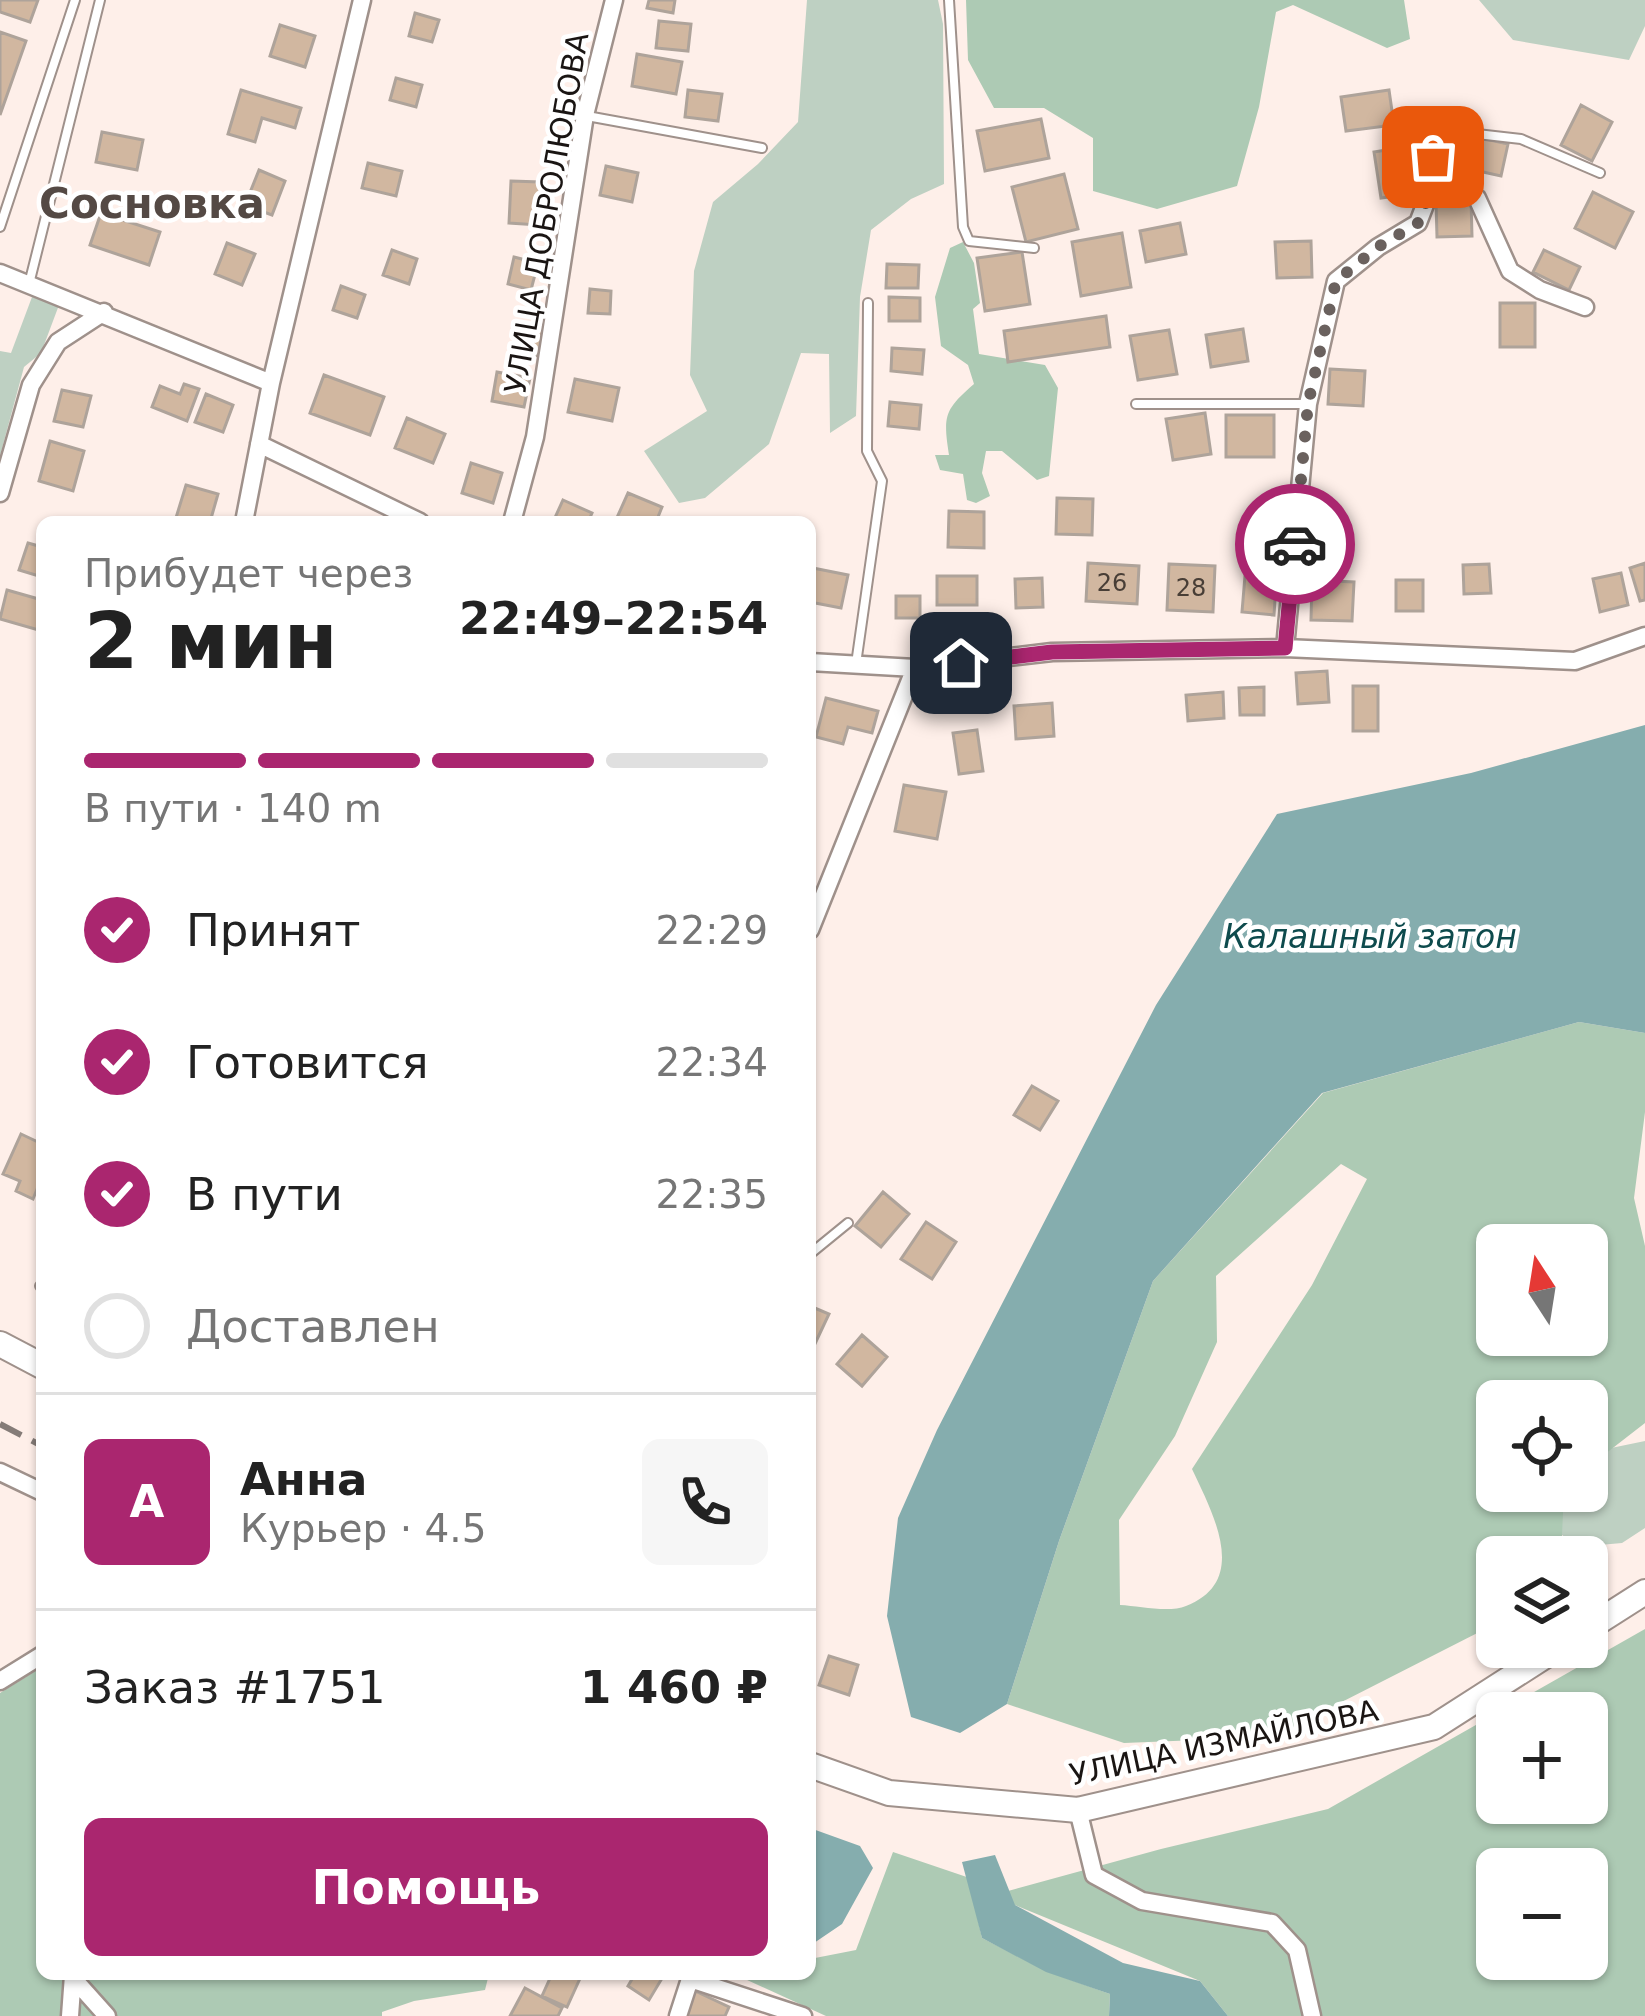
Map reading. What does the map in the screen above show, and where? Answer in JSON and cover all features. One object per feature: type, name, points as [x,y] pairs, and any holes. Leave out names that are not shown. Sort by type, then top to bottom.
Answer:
[{"type":"main road","points":[[0,1344],[36,1363]]},
{"type":"main road","points":[[1608,1616],[1645,1592]]},
{"type":"main road","name":"УЛИЦА ИЗМАЙЛОВА","points":[[816,1767],[889,1792],[1078,1810],[1434,1727],[1526,1668]]},
{"type":"street","points":[[245,516],[271,382],[362,0]]},
{"type":"street","name":"УЛИЦА ДОБРОЛЮБОВА","points":[[514,516],[535,437],[585,116],[614,0]]},
{"type":"street","points":[[1285,648],[1308,404],[1336,281],[1418,223],[1433,184],[1477,198],[1510,271],[1540,290],[1585,307]]},
{"type":"street","points":[[0,273],[271,382]]},
{"type":"street","points":[[0,493],[31,385],[58,342],[104,312]]},
{"type":"street","points":[[260,444],[408,516]]},
{"type":"street","points":[[816,663],[915,668],[1052,652],[1285,648],[1576,661],[1645,636]]},
{"type":"street","points":[[816,915],[915,668]]},
{"type":"street","points":[[0,1472],[36,1489]]},
{"type":"street","points":[[0,1681],[36,1659]]},
{"type":"street","points":[[1078,1810],[1094,1875],[1142,1901],[1272,1923],[1297,1950],[1312,2016]]},
{"type":"street","points":[[70,2016],[73,1980]]},
{"type":"street","points":[[76,1980],[107,2016]]},
{"type":"street","points":[[678,2016],[690,1980]]},
{"type":"street","points":[[693,1980],[803,2016]]},
{"type":"lane","points":[[0,227],[75,0]]},
{"type":"lane","points":[[28,285],[100,0]]},
{"type":"lane","points":[[949,0],[963,227],[969,241],[1034,248]]},
{"type":"lane","points":[[585,116],[762,148]]},
{"type":"lane","points":[[1433,184],[1433,129],[1522,139],[1600,173]]},
{"type":"lane","points":[[856,666],[882,481],[867,451],[868,303]]},
{"type":"lane","points":[[1136,404],[1308,404]]},
{"type":"lane","points":[[816,1249],[848,1223]]},
{"type":"green space","points":[[807,0],[938,0],[943,24],[944,184],[911,199],[871,230],[860,297],[856,416],[830,433],[829,354],[801,353],[769,444],[705,498],[679,503],[644,451],[707,411],[690,375],[694,271],[713,202],[798,122]]},
{"type":"green space","points":[[966,0],[1404,0],[1410,39],[1387,48],[1293,5],[1276,12],[1259,107],[1237,186],[1157,209],[1093,191],[1093,138],[1044,108],[994,108],[968,60]]},
{"type":"green space","points":[[1479,0],[1645,0],[1645,26],[1629,60],[1513,40]]},
{"type":"green space","points":[[963,242],[974,263],[980,303],[973,309],[979,354],[1045,365],[1058,388],[1049,476],[1037,480],[1002,451],[986,451],[982,473],[990,496],[976,503],[967,500],[963,474],[940,470],[935,455],[949,455],[948,415],[974,384],[968,365],[941,346],[935,297],[950,248]]},
{"type":"green space","points":[[32,297],[59,305],[41,353],[24,367],[0,456],[0,351],[11,353]]},
{"type":"green space","points":[[1579,1022],[1645,1033],[1645,1112],[1634,1198],[1645,1246],[1645,1423],[1608,1452],[1608,1380],[1476,1380],[1476,1512],[1563,1512],[1562,1536],[1476,1536],[1476,1634],[1273,1737],[1124,1743],[1007,1704],[1059,1541],[1153,1281],[1323,1093]],"holes":[[[1341,1164],[1367,1179],[1312,1285],[1192,1469],[1221,1544],[1217,1580],[1206,1595],[1179,1608],[1120,1605],[1119,1520],[1175,1436],[1217,1342],[1216,1276]]]},
{"type":"green space","points":[[1645,1441],[1645,1528],[1622,1543],[1608,1544],[1608,1536],[1563,1536],[1534,1512],[1608,1512],[1608,1449]]},
{"type":"green space","points":[[1645,1629],[1645,2016],[1228,2016],[1200,1981],[1015,1905],[973,1898],[982,1938],[1046,1971],[1110,1994],[1109,2016],[826,2016],[747,1980],[816,1980],[816,1958],[856,1950],[893,1852],[1008,1891],[1328,1809],[1476,1725],[1476,1824],[1608,1824],[1608,1692],[1534,1692],[1576,1668],[1608,1668],[1608,1650]]},
{"type":"green space","points":[[36,1671],[36,1980],[488,1980],[485,1990],[414,2001],[382,2012],[382,2016],[0,2016],[0,1693]]},
{"type":"water","name":"Калашный затон","points":[[1645,725],[1645,1033],[1579,1022],[1322,1093],[1153,1281],[1059,1541],[1007,1704],[960,1733],[911,1717],[887,1616],[898,1518],[937,1430],[1156,1005],[1277,814],[1471,773]]},
{"type":"water","points":[[816,1830],[860,1846],[873,1868],[842,1924],[816,1942]]},
{"type":"water","points":[[995,1855],[1015,1905],[1123,1963],[1200,1981],[1228,2016],[1109,2016],[1110,1994],[1046,1972],[982,1938],[962,1862]]},
{"type":"building","points":[[0,0],[38,0],[30,22],[0,12]]},
{"type":"building","points":[[649,0],[675,0],[673,13],[647,8]]},
{"type":"building","points":[[415,13],[439,20],[432,42],[409,36]]},
{"type":"building","points":[[659,21],[691,24],[688,51],[656,48]]},
{"type":"building","points":[[280,25],[315,36],[305,67],[270,56]]},
{"type":"building","points":[[0,32],[26,41],[0,115]]},
{"type":"building","points":[[637,54],[682,62],[676,94],[632,86]]},
{"type":"building","points":[[396,78],[422,85],[416,107],[390,100]]},
{"type":"building","points":[[241,90],[301,108],[295,128],[262,118],[255,142],[228,134]]},
{"type":"building","points":[[688,90],[722,94],[718,121],[685,117]]},
{"type":"building","points":[[1389,90],[1394,125],[1346,131],[1341,97]]},
{"type":"building","points":[[1581,105],[1612,122],[1592,161],[1561,145]]},
{"type":"building","points":[[1041,119],[1049,158],[985,171],[977,131]]},
{"type":"building","points":[[102,132],[143,140],[137,170],[96,162]]},
{"type":"building","points":[[1472,136],[1508,144],[1501,176],[1465,168]]},
{"type":"building","points":[[1411,146],[1418,193],[1381,198],[1374,152]]},
{"type":"building","points":[[368,163],[402,171],[396,196],[362,188]]},
{"type":"building","points":[[606,166],[638,173],[632,202],[600,195]]},
{"type":"building","points":[[259,170],[285,181],[272,215],[245,205]]},
{"type":"building","points":[[1064,174],[1078,229],[1026,242],[1012,187]]},
{"type":"building","points":[[511,181],[540,182],[538,225],[509,223]]},
{"type":"building","points":[[1593,192],[1633,212],[1615,248],[1575,228]]},
{"type":"building","points":[[1471,200],[1472,236],[1437,237],[1436,202]]},
{"type":"building","points":[[101,213],[160,232],[149,265],[90,245]]},
{"type":"building","points":[[1180,223],[1186,254],[1146,262],[1140,231]]},
{"type":"building","points":[[1122,233],[1131,287],[1081,296],[1072,242]]},
{"type":"building","points":[[1311,241],[1312,277],[1277,278],[1275,242]]},
{"type":"building","points":[[227,243],[255,254],[242,285],[215,274]]},
{"type":"building","points":[[392,250],[417,259],[409,284],[383,275]]},
{"type":"building","points":[[1544,250],[1580,267],[1569,290],[1533,272]]},
{"type":"building","points":[[1022,252],[1030,304],[985,311],[977,258]]},
{"type":"building","points":[[514,257],[538,263],[531,290],[508,284]]},
{"type":"building","points":[[887,264],[919,265],[918,288],[886,288]]},
{"type":"building","points":[[341,286],[365,295],[357,318],[333,310]]},
{"type":"building","points":[[590,289],[611,291],[610,314],[588,313]]},
{"type":"building","points":[[889,297],[920,298],[920,321],[889,321]]},
{"type":"building","points":[[1500,303],[1535,303],[1535,347],[1500,347]]},
{"type":"building","points":[[1106,316],[1110,347],[1008,362],[1004,331]]},
{"type":"building","points":[[521,323],[544,328],[538,356],[516,351]]},
{"type":"building","points":[[1243,329],[1248,361],[1211,367],[1206,335]]},
{"type":"building","points":[[1169,330],[1177,374],[1138,380],[1130,336]]},
{"type":"building","points":[[892,348],[924,350],[922,374],[891,371]]},
{"type":"building","points":[[1330,369],[1365,371],[1363,406],[1328,404]]},
{"type":"building","points":[[497,372],[530,378],[524,407],[492,401]]},
{"type":"building","points":[[324,375],[384,397],[370,435],[310,413]]},
{"type":"building","points":[[575,379],[619,388],[612,421],[568,412]]},
{"type":"building","points":[[184,384],[199,389],[187,421],[152,407],[160,386],[180,394]]},
{"type":"building","points":[[62,390],[91,396],[83,427],[54,421]]},
{"type":"building","points":[[206,394],[233,405],[223,432],[195,422]]},
{"type":"building","points":[[890,402],[921,405],[919,429],[888,426]]},
{"type":"building","points":[[1205,413],[1211,454],[1173,460],[1166,419]]},
{"type":"building","points":[[1226,415],[1274,415],[1274,457],[1226,457]]},
{"type":"building","points":[[407,418],[445,434],[433,463],[395,448]]},
{"type":"building","points":[[50,441],[84,451],[73,491],[39,481]]},
{"type":"building","points":[[471,463],[502,473],[493,503],[462,493]]},
{"type":"building","points":[[186,485],[218,494],[212,516],[177,516]]},
{"type":"building","points":[[628,493],[662,507],[658,516],[618,516]]},
{"type":"building","points":[[1057,498],[1093,499],[1092,535],[1056,534]]},
{"type":"building","points":[[563,500],[592,513],[591,516],[556,516]]},
{"type":"building","points":[[949,511],[984,512],[984,548],[948,547]]},
{"type":"building","points":[[28,543],[36,545],[36,575],[19,570]]},
{"type":"building","points":[[1247,552],[1278,554],[1274,615],[1242,612]]},
{"type":"building","points":[[1088,563],[1139,566],[1137,604],[1086,601]]},
{"type":"building","points":[[1645,563],[1645,600],[1640,601],[1630,568]]},
{"type":"building","points":[[1169,564],[1215,566],[1213,612],[1167,610]]},
{"type":"building","points":[[1489,564],[1491,593],[1464,594],[1463,565]]},
{"type":"building","points":[[816,569],[848,575],[841,608],[816,603]]},
{"type":"building","points":[[1621,573],[1628,605],[1600,612],[1593,579]]},
{"type":"building","points":[[937,576],[977,576],[977,605],[937,605]]},
{"type":"building","points":[[1042,578],[1043,607],[1016,608],[1015,579]]},
{"type":"building","points":[[1312,580],[1354,582],[1352,621],[1311,620]]},
{"type":"building","points":[[1396,580],[1423,580],[1423,611],[1396,611]]},
{"type":"building","points":[[7,590],[36,598],[36,629],[0,619]]},
{"type":"building","points":[[896,596],[920,596],[920,618],[896,618]]},
{"type":"building","points":[[1327,671],[1329,702],[1298,704],[1296,673]]},
{"type":"building","points":[[1353,686],[1378,686],[1378,731],[1353,731]]},
{"type":"building","points":[[1264,687],[1264,715],[1240,715],[1239,688]]},
{"type":"building","points":[[1223,692],[1224,718],[1188,721],[1186,695]]},
{"type":"building","points":[[826,698],[878,711],[872,733],[848,727],[843,744],[816,737]]},
{"type":"building","points":[[1052,703],[1054,736],[1016,739],[1014,706]]},
{"type":"building","points":[[977,730],[983,771],[959,774],[953,733]]},
{"type":"building","points":[[904,785],[946,792],[937,839],[895,831]]},
{"type":"building","points":[[1032,1086],[1058,1101],[1040,1130],[1014,1115]]},
{"type":"building","points":[[21,1134],[36,1141],[33,1199],[16,1191],[20,1181],[3,1174]]},
{"type":"building","points":[[883,1192],[909,1214],[881,1247],[855,1226]]},
{"type":"building","points":[[926,1222],[956,1242],[932,1279],[901,1259]]},
{"type":"building","points":[[816,1309],[829,1314],[816,1342]]},
{"type":"building","points":[[862,1335],[887,1357],[862,1386],[837,1364]]},
{"type":"building","points":[[829,1656],[858,1665],[849,1695],[819,1685]]},
{"type":"building","points":[[549,1980],[579,1980],[567,2007],[542,1996]]},
{"type":"building","points":[[632,1980],[661,1980],[649,2000],[628,1986]]},
{"type":"building","points":[[525,1988],[562,2008],[558,2016],[510,2016]]},
{"type":"building","points":[[693,1990],[729,2007],[725,2016],[681,2016]]},
{"type":"railway","points":[[0,1424],[36,1443]]},
{"type":"way so far","points":[[1295,544],[1308,404],[1336,281],[1418,223],[1433,184],[1433,157]]},
{"type":"district","name":"Сосновка","points":[[152,203]]},
{"type":"route","points":[[961,663],[1052,652],[1285,648],[1295,544]]}]
